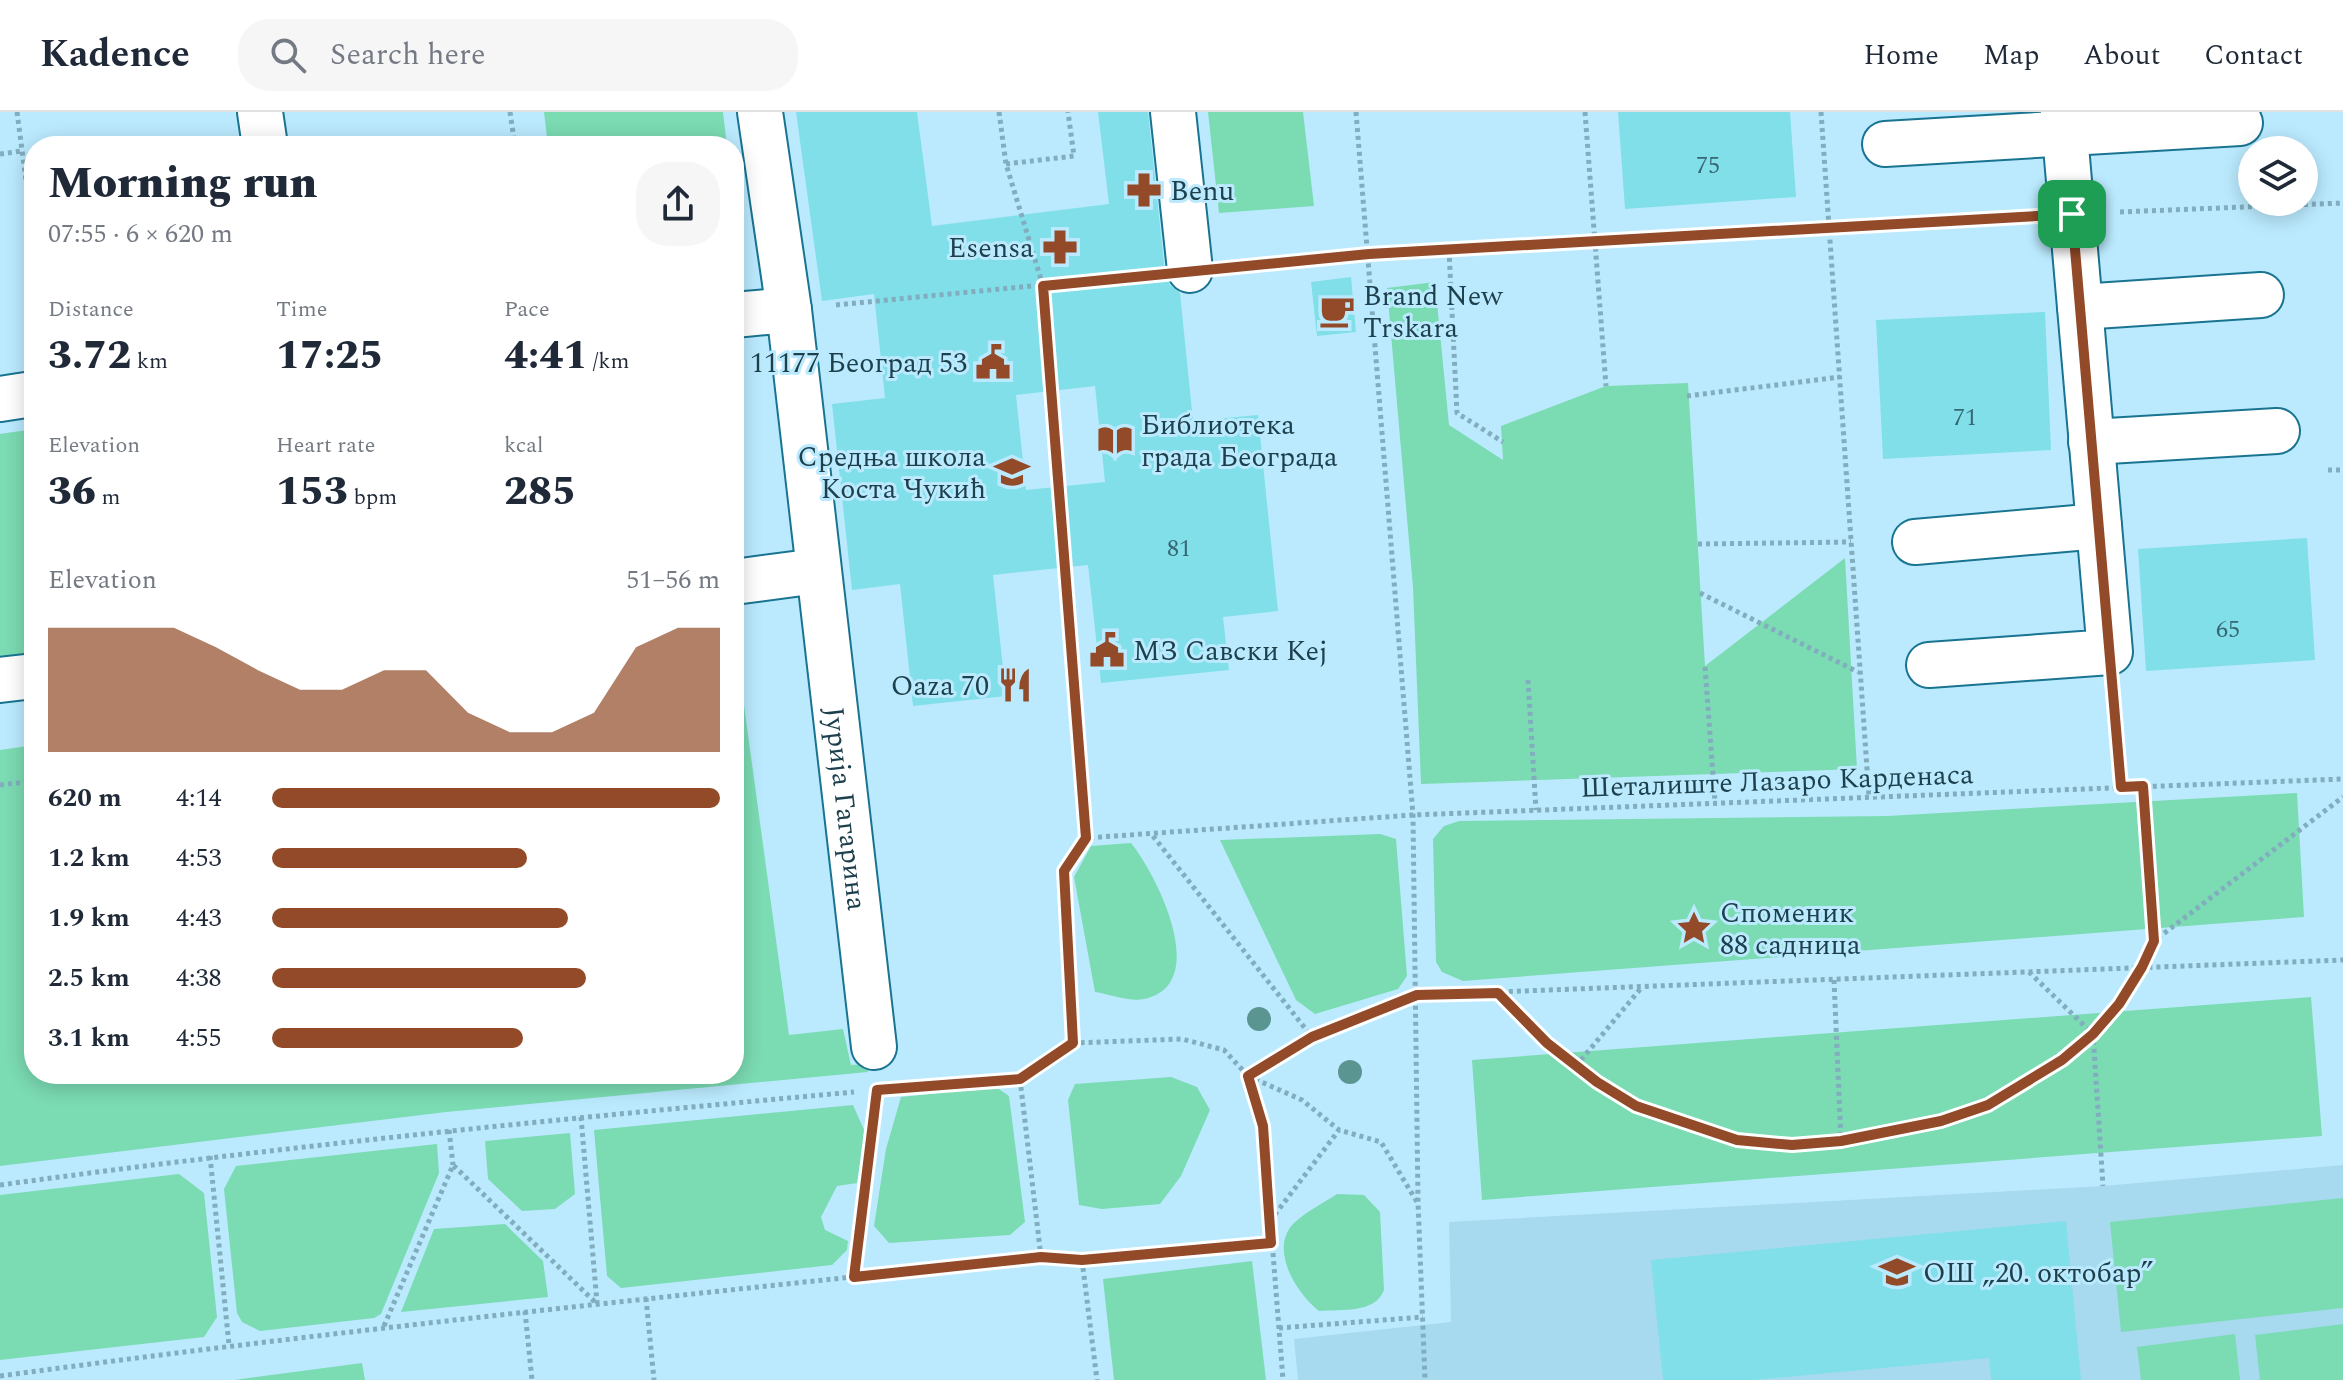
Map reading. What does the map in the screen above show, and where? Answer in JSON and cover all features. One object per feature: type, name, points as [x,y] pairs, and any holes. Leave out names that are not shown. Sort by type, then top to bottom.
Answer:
[{"type":"street","name":"Јурија Гагарина","points":[[760,112],[789,310],[874,1047]]},
{"type":"street","points":[[1173,112],[1190,270]]},
{"type":"street","points":[[1885,144],[2064,123],[2240,123]]},
{"type":"street","points":[[1929,665],[2110,652],[2064,123]]},
{"type":"street","points":[[2080,307],[2261,295]]},
{"type":"street","points":[[744,314],[789,310]]},
{"type":"street","points":[[2091,442],[2277,431]]},
{"type":"street","points":[[1915,542],[2099,526]]},
{"type":"street","points":[[744,581],[817,571]]},
{"type":"street","points":[[0,680],[24,677]]},
{"type":"path","points":[[17,112],[24,168]]},
{"type":"path","points":[[510,112],[514,136]]},
{"type":"path","points":[[999,112],[1006,164],[1043,286],[1086,838],[1064,871],[1073,1043]]},
{"type":"path","points":[[1006,164],[1074,156],[1068,112]]},
{"type":"path","points":[[1356,112],[1413,815],[1418,1202],[1425,1380]]},
{"type":"path","points":[[1585,112],[1606,386]]},
{"type":"path","points":[[1821,112],[1869,797]]},
{"type":"path","points":[[0,154],[22,151]]},
{"type":"path","points":[[789,310],[1369,254],[2072,214],[2343,203]]},
{"type":"path","points":[[1449,250],[1457,413],[1503,442]]},
{"type":"path","points":[[1687,396],[1840,377]]},
{"type":"path","points":[[2328,470],[2343,470]]},
{"type":"path","points":[[1698,544],[1851,542]]},
{"type":"path","points":[[1700,593],[1858,672]]},
{"type":"path","points":[[2110,652],[2121,787]]},
{"type":"path","points":[[1705,667],[1715,802]]},
{"type":"path","points":[[1528,680],[1536,810]]},
{"type":"path","name":"Шеталиште Лазаро Карденаса","points":[[1086,838],[1153,836],[1413,815],[2343,779]]},
{"type":"path","points":[[0,785],[24,782]]},
{"type":"path","points":[[2143,786],[2154,941]]},
{"type":"path","points":[[1498,993],[1547,1043],[1636,1106],[1737,1140],[1792,1145],[1841,1141],[1941,1121],[1988,1105],[2062,1060],[2093,1034],[2119,1004],[2154,941],[2343,797]]},
{"type":"path","points":[[1153,836],[1312,1037]]},
{"type":"path","points":[[1248,1076],[1312,1037],[1417,995],[2343,960]]},
{"type":"path","points":[[2029,972],[2093,1034],[2103,1186]]},
{"type":"path","points":[[1834,980],[1841,1141]]},
{"type":"path","points":[[1576,1066],[1642,987]]},
{"type":"path","points":[[0,1185],[210,1156],[449,1130],[1020,1079],[1073,1043],[1182,1039],[1224,1050],[1248,1076],[1302,1100],[1339,1130],[1381,1142],[1418,1202]]},
{"type":"path","points":[[1248,1076],[1263,1126],[1283,1380]]},
{"type":"path","points":[[1020,1079],[1041,1257]]},
{"type":"path","points":[[854,1277],[877,1090]]},
{"type":"path","points":[[581,1117],[597,1304]]},
{"type":"path","points":[[384,1327],[453,1165],[449,1130]]},
{"type":"path","points":[[1269,1222],[1339,1130]]},
{"type":"path","points":[[210,1156],[229,1345]]},
{"type":"path","points":[[453,1165],[597,1304]]},
{"type":"path","points":[[0,1376],[229,1345],[646,1298],[1041,1257],[1082,1260],[1271,1243]]},
{"type":"path","points":[[1082,1260],[1097,1380]]},
{"type":"path","points":[[646,1298],[654,1380]]},
{"type":"path","points":[[525,1311],[532,1380]]},
{"type":"path","points":[[1279,1328],[1423,1317]]},
{"type":"shaded area","name":"ОШ „20. октобар”","points":[[2343,1165],[2343,1380],[1298,1380],[1294,1339],[1451,1322],[1449,1222],[2103,1186]]},
{"type":"green space","points":[[544,112],[723,112],[726,136],[547,136]]},
{"type":"green space","points":[[1208,112],[1303,112],[1314,206],[1219,213]]},
{"type":"green space","points":[[1435,282],[1449,425],[1503,460],[1501,426],[1606,386],[1688,383],[1705,666],[1845,558],[1857,769],[1421,784],[1413,587],[1387,288]]},
{"type":"green space","points":[[24,430],[24,658],[0,660],[0,434]]},
{"type":"green space","points":[[744,705],[789,1035],[843,1029],[851,1065],[867,1064],[868,1072],[744,1084]]},
{"type":"green space","points":[[24,746],[24,1084],[741,1084],[446,1112],[0,1166],[0,750]]},
{"type":"green space","points":[[2297,793],[2304,917],[1463,981],[1442,972],[1436,962],[1433,839],[1444,826],[1459,821],[1887,816]]},
{"type":"green space","points":[[1380,834],[1396,839],[1407,976],[1398,989],[1315,1014],[1296,1000],[1220,840]]},
{"type":"green space","points":[[1131,843],[1154,879],[1173,928],[1177,952],[1174,973],[1164,990],[1138,1000],[1095,992],[1074,877],[1091,846]]},
{"type":"green space","points":[[2311,997],[2322,1136],[1482,1200],[1472,1060]]},
{"type":"green space","points":[[1171,1077],[1197,1087],[1210,1110],[1181,1176],[1160,1204],[1102,1209],[1079,1205],[1068,1100],[1075,1084]]},
{"type":"green space","points":[[996,1087],[1009,1096],[1025,1222],[1010,1235],[889,1243],[874,1226],[886,1149],[901,1097]]},
{"type":"green space","points":[[853,1105],[865,1132],[857,1183],[837,1186],[821,1217],[825,1230],[848,1241],[847,1250],[832,1265],[621,1288],[607,1276],[594,1130]]},
{"type":"green space","points":[[570,1133],[575,1194],[555,1209],[522,1211],[488,1179],[485,1141]]},
{"type":"green space","points":[[437,1144],[439,1173],[381,1314],[374,1318],[260,1331],[242,1322],[237,1313],[224,1189],[236,1166]]},
{"type":"green space","points":[[179,1174],[204,1193],[217,1317],[204,1337],[0,1360],[0,1195]]},
{"type":"green space","points":[[1337,1194],[1364,1195],[1380,1212],[1384,1290],[1380,1298],[1365,1307],[1319,1311],[1302,1294],[1288,1270],[1284,1245],[1294,1223]]},
{"type":"green space","points":[[2343,1198],[2343,1308],[2121,1332],[2110,1222]]},
{"type":"green space","points":[[505,1224],[543,1261],[548,1297],[401,1312],[434,1229]]},
{"type":"green space","points":[[1252,1261],[1266,1380],[1114,1380],[1103,1279]]},
{"type":"green space","points":[[2343,1324],[2343,1380],[2260,1380],[2255,1335]]},
{"type":"green space","points":[[2235,1334],[2240,1380],[2141,1380],[2137,1347]]},
{"type":"green space","points":[[362,1363],[365,1380],[234,1380]]},
{"type":"building","points":[[796,112],[917,112],[932,226],[1109,204],[1098,112],[1148,112],[1165,273],[1170,285],[1180,293],[1193,421],[1258,415],[1278,611],[1223,617],[1229,670],[1101,683],[1088,565],[993,575],[1006,696],[913,706],[900,584],[852,590],[832,404],[885,398],[874,294],[822,301]],"holes":[[[1095,386],[1105,482],[1026,490],[1016,395]]]},
{"type":"building","points":[[1618,112],[1790,112],[1796,197],[1625,209]]},
{"type":"building","points":[[1351,277],[1356,332],[1317,336],[1311,282]]},
{"type":"building","points":[[2045,312],[2051,450],[1883,459],[1876,320]]},
{"type":"building","points":[[2307,538],[2315,660],[2146,671],[2138,549]]},
{"type":"building","points":[[2066,1221],[2081,1380],[1991,1380],[1989,1358],[1754,1380],[1663,1380],[1651,1260]]},
{"type":"place","name":"Benu","points":[[1144,190]]},
{"type":"place","name":"Esensa","points":[[1060,247]]},
{"type":"place","name":"Brand New Trskara","points":[[1337,311]]},
{"type":"place","name":"11177 Београд 53","points":[[993,362]]},
{"type":"place","name":"Библиотека града Београда","points":[[1115,440]]},
{"type":"place","name":"Средња школа Коста Чукић","points":[[1012,472]]},
{"type":"place","name":"МЗ Савски Кеј","points":[[1107,650]]},
{"type":"place","name":"Oaza 70","points":[[1015,685]]},
{"type":"place","name":"Споменик 88 садница","points":[[1694,928]]},
{"type":"place","name":"ОШ „20. октобар”","points":[[1897,1272]]},
{"type":"route","points":[[2072,214],[2121,787],[2143,786],[2154,941],[2119,1004],[2093,1034],[2062,1060],[1988,1105],[1892,1133],[1792,1145],[1737,1140],[1636,1106],[1597,1082],[1547,1043],[1498,993],[1417,995],[1312,1037],[1248,1076],[1263,1126],[1271,1243],[1082,1260],[1041,1257],[854,1277],[877,1090],[1020,1079],[1073,1043],[1074,1014],[1064,871],[1086,838],[1043,286],[1369,254],[2072,214]]}]
